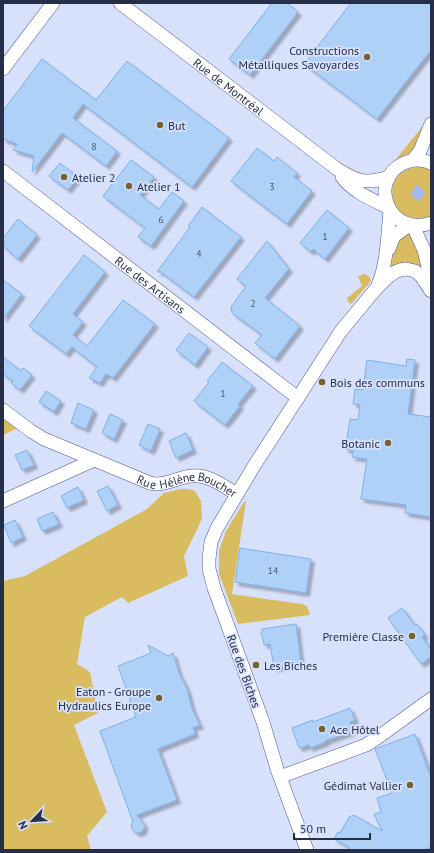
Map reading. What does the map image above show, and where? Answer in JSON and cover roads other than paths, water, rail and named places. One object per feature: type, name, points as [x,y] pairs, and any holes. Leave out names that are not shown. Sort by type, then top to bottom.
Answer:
[{"type":"street","points":[[3,69],[53,3]]},
{"type":"street","name":"Rue de Montréal","points":[[120,3],[337,169],[356,180],[374,181],[389,177]]},
{"type":"street","points":[[413,160],[420,151],[431,124]]},
{"type":"street","points":[[389,177],[399,166],[406,162],[422,160],[431,163]]},
{"type":"street","name":"Rue de Montréal","points":[[337,169],[349,184],[372,200],[389,209],[398,219],[411,225]]},
{"type":"street","name":"Rue des Artisans","points":[[3,171],[298,398]]},
{"type":"street","name":"Rue Hélène Boucher","points":[[375,290],[382,276],[385,259],[389,209],[385,193],[389,177]]},
{"type":"street","points":[[411,225],[422,226],[431,223]]},
{"type":"street","points":[[411,225],[424,250],[431,280]]},
{"type":"street","name":"Rue Hélène Boucher","points":[[385,259],[396,234],[411,225]]},
{"type":"street","name":"Rue Hélène Boucher","points":[[3,410],[40,436],[153,484],[187,476],[200,476],[214,481],[237,494],[340,331],[375,290],[392,274],[398,270],[406,269],[415,271],[419,274],[424,279],[431,291]]},
{"type":"street","points":[[3,501],[94,460]]},
{"type":"street","name":"Rue des Biches","points":[[237,494],[221,520],[213,538],[210,553],[210,569],[214,588],[263,722],[280,777],[308,850]]},
{"type":"street","points":[[280,777],[366,745],[431,698]]},
{"type":"water","points":[[417,185],[425,192],[419,201],[410,194]]},
{"type":"place","name":"Constructions Métalliques Savoyardes","points":[[367,57]]},
{"type":"place","name":"But","points":[[160,125]]},
{"type":"place","name":"Atelier 2","points":[[64,177]]},
{"type":"place","name":"Atelier 1","points":[[129,186]]},
{"type":"place","name":"Bois des communs","points":[[322,382]]},
{"type":"place","name":"Botanic","points":[[388,443]]},
{"type":"place","name":"Première Classe","points":[[412,636]]},
{"type":"place","name":"Les Biches","points":[[256,665]]},
{"type":"place","name":"Eaton - Groupe Hydraulics Europe","points":[[159,698]]},
{"type":"place","name":"Ace Hôtel","points":[[322,729]]},
{"type":"place","name":"Gédimat Vallier","points":[[410,785]]}]
